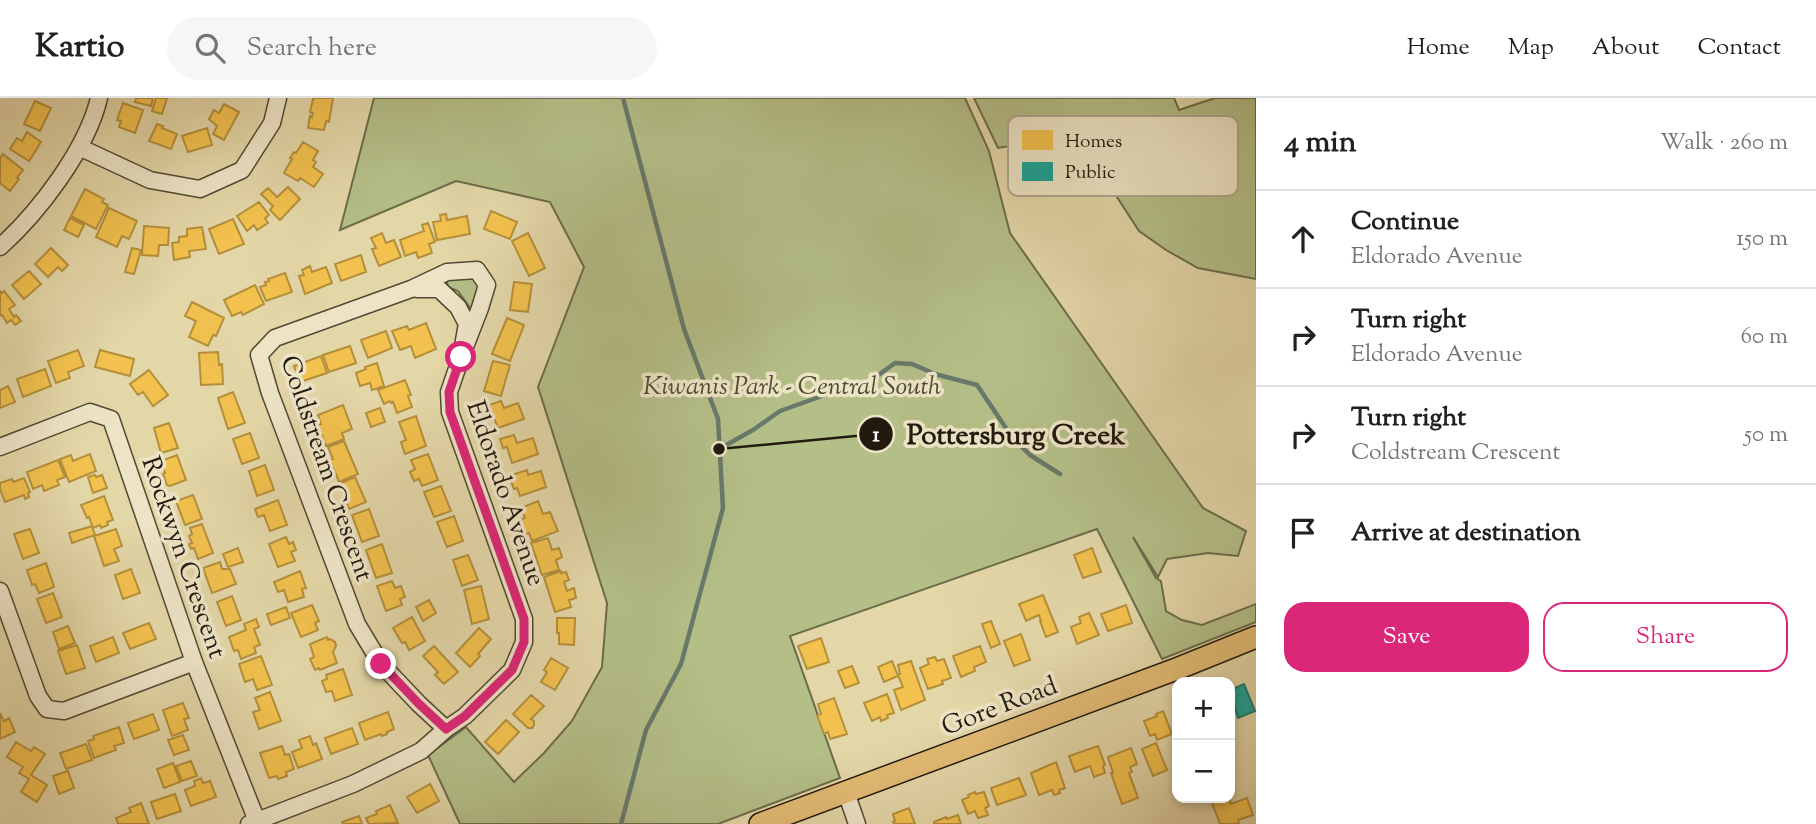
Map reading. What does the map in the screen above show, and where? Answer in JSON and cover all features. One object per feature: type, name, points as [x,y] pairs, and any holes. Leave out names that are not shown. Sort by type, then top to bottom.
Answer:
[{"type":"main road","name":"Gore Road","points":[[760,824],[1256,637]]},
{"type":"street","points":[[0,247],[48,195],[79,146],[95,114],[99,98]]},
{"type":"street","points":[[79,146],[149,180],[200,188],[242,170],[272,123],[278,98]]},
{"type":"street","name":"Eldorado Avenue","points":[[253,822],[353,784],[421,751],[465,716],[512,670],[524,642],[524,619],[450,412],[449,392],[486,285],[477,270],[447,272],[411,289]]},
{"type":"street","name":"Eldorado Avenue","points":[[411,289],[439,289],[458,307],[467,324],[461,357]]},
{"type":"street","name":"Coldstream Crescent","points":[[411,289],[275,338],[259,355],[270,393],[357,624],[381,664],[446,729]]},
{"type":"street","name":"Rockwyn Crescent","points":[[0,447],[90,412],[111,419],[194,662],[253,822]]},
{"type":"street","points":[[0,591],[38,695],[47,709],[64,711],[194,662]]},
{"type":"street","points":[[846,792],[857,824]]},
{"type":"green space","name":"Kiwanis Park - Central South","points":[[374,98],[965,98],[989,151],[1010,233],[1203,508],[1246,531],[1238,556],[1208,553],[1167,559],[1158,577],[1133,537],[1156,578],[1161,581],[1166,611],[1182,620],[1202,625],[1256,604],[1256,622],[1162,659],[1097,529],[790,636],[840,778],[718,824],[460,824],[428,755],[466,727],[514,782],[572,721],[602,667],[607,603],[538,387],[584,267],[550,202],[456,181],[340,230]]},
{"type":"green space","points":[[974,98],[1174,98],[1179,110],[1215,98],[1256,98],[1256,279],[1198,268],[1166,250],[1139,231],[1116,196],[1238,196],[1238,116],[1008,116],[1008,146],[998,148]]},
{"type":"green space","points":[[449,277],[476,277],[480,286],[475,305],[470,308],[458,291],[448,287]]},
{"type":"building: Homes","points":[[136,98],[153,98],[151,106],[135,102]]},
{"type":"building: Homes","points":[[156,98],[167,98],[162,114],[152,111]]},
{"type":"building: Homes","points":[[315,98],[333,98],[329,122],[326,121],[324,130],[308,128]]},
{"type":"building: Homes","points":[[35,101],[51,108],[40,131],[24,124]]},
{"type":"building: Homes","points":[[123,103],[143,110],[135,133],[119,127],[121,121],[117,120]]},
{"type":"building: Homes","points":[[224,104],[239,112],[224,140],[213,134],[217,126],[209,119],[214,110],[219,113]]},
{"type":"building: Homes","points":[[157,124],[177,134],[171,149],[149,141]]},
{"type":"building: Homes","points":[[207,128],[212,145],[188,152],[182,136]]},
{"type":"building: Homes","points":[[27,132],[41,142],[29,161],[10,149],[17,138],[22,141]]},
{"type":"building: Homes","points":[[303,142],[318,151],[313,167],[323,174],[314,187],[300,178],[298,181],[284,173],[292,159],[290,158]]},
{"type":"building: Homes","points":[[3,154],[23,170],[10,191],[0,183],[0,158]]},
{"type":"building: Homes","points":[[288,187],[300,199],[280,220],[270,210],[273,206],[261,194],[268,188],[277,197]]},
{"type":"building: Homes","points":[[85,189],[104,199],[102,202],[108,205],[96,229],[71,216]]},
{"type":"building: Homes","points":[[259,202],[269,215],[265,218],[268,223],[257,230],[254,225],[247,231],[237,216]]},
{"type":"building: Homes","points":[[109,208],[137,221],[129,239],[122,236],[117,247],[96,237]]},
{"type":"building: Homes","points":[[491,211],[517,222],[510,239],[484,229]]},
{"type":"building: Homes","points":[[446,214],[447,220],[467,216],[470,234],[437,240],[433,222],[441,221],[440,215]]},
{"type":"building: Homes","points":[[70,218],[84,225],[78,237],[64,230]]},
{"type":"building: Homes","points":[[233,219],[244,244],[219,254],[209,229]]},
{"type":"building: Homes","points":[[428,223],[435,242],[429,244],[432,253],[418,258],[416,252],[405,256],[400,240],[424,231],[422,225]]},
{"type":"building: Homes","points":[[144,226],[169,228],[168,245],[159,245],[158,256],[142,255]]},
{"type":"building: Homes","points":[[202,227],[206,249],[189,251],[190,257],[174,260],[172,243],[179,242],[179,237],[187,236],[187,229]]},
{"type":"building: Homes","points":[[382,233],[386,243],[394,240],[401,257],[379,266],[371,238]]},
{"type":"building: Homes","points":[[528,233],[545,268],[529,276],[512,241]]},
{"type":"building: Homes","points":[[51,248],[68,265],[62,271],[58,267],[48,277],[35,264]]},
{"type":"building: Homes","points":[[132,248],[141,250],[134,274],[125,272]]},
{"type":"building: Homes","points":[[361,255],[366,272],[341,281],[335,264]]},
{"type":"building: Homes","points":[[310,266],[312,272],[326,267],[332,283],[305,294],[299,276],[304,275],[302,270]]},
{"type":"building: Homes","points":[[29,271],[41,284],[24,299],[12,285]]},
{"type":"building: Homes","points":[[285,273],[292,292],[266,301],[260,287],[266,285],[268,279]]},
{"type":"building: Homes","points":[[514,282],[532,284],[528,312],[510,310]]},
{"type":"building: Homes","points":[[255,285],[264,304],[243,315],[241,312],[232,316],[224,300]]},
{"type":"building: Homes","points":[[0,291],[4,291],[15,305],[9,309],[14,317],[16,315],[21,321],[15,325],[11,320],[7,323],[2,315],[0,316]]},
{"type":"building: Homes","points":[[192,302],[224,318],[208,346],[189,337],[196,321],[185,316]]},
{"type":"building: Homes","points":[[507,318],[524,325],[510,361],[492,354]]},
{"type":"building: Homes","points":[[426,323],[436,349],[415,358],[411,346],[400,350],[392,331],[407,326],[409,330]]},
{"type":"building: Homes","points":[[386,331],[392,348],[368,358],[361,340]]},
{"type":"building: Homes","points":[[350,346],[356,363],[329,372],[323,355]]},
{"type":"building: Homes","points":[[78,350],[84,366],[68,372],[70,378],[56,383],[48,361]]},
{"type":"building: Homes","points":[[100,350],[134,359],[130,376],[95,367]]},
{"type":"building: Homes","points":[[218,352],[223,384],[201,385],[199,353]]},
{"type":"building: Homes","points":[[321,356],[327,373],[300,382],[294,366]]},
{"type":"building: Homes","points":[[493,361],[510,365],[501,396],[484,391]]},
{"type":"building: Homes","points":[[377,363],[384,386],[372,390],[370,383],[360,386],[356,373]]},
{"type":"building: Homes","points":[[45,369],[51,386],[23,397],[17,379]]},
{"type":"building: Homes","points":[[149,370],[168,395],[153,406],[143,392],[138,395],[130,384]]},
{"type":"building: Homes","points":[[405,380],[412,407],[397,413],[393,402],[384,404],[378,390]]},
{"type":"building: Homes","points":[[8,386],[15,402],[0,408],[0,390]]},
{"type":"building: Homes","points":[[233,392],[245,423],[228,429],[218,398]]},
{"type":"building: Homes","points":[[501,401],[504,408],[518,403],[524,419],[498,428],[489,405]]},
{"type":"building: Homes","points":[[343,405],[352,429],[342,433],[344,439],[326,446],[318,425],[321,424],[318,415]]},
{"type":"building: Homes","points":[[380,408],[385,422],[371,427],[366,413]]},
{"type":"building: Homes","points":[[416,416],[426,446],[405,454],[401,442],[406,440],[399,422]]},
{"type":"building: Homes","points":[[169,423],[178,448],[161,453],[154,428]]},
{"type":"building: Homes","points":[[250,433],[259,458],[242,464],[233,439]]},
{"type":"building: Homes","points":[[514,435],[517,443],[533,438],[538,454],[512,463],[507,447],[503,448],[500,439]]},
{"type":"building: Homes","points":[[344,441],[358,474],[339,482],[328,447]]},
{"type":"building: Homes","points":[[90,454],[96,471],[69,482],[60,459],[71,455],[73,461]]},
{"type":"building: Homes","points":[[428,454],[438,480],[422,486],[419,479],[414,481],[410,472],[415,469],[411,460]]},
{"type":"building: Homes","points":[[177,455],[186,480],[170,486],[163,474],[165,473],[161,461]]},
{"type":"building: Homes","points":[[58,460],[65,477],[57,480],[59,485],[44,491],[42,485],[33,489],[27,472]]},
{"type":"building: Homes","points":[[265,465],[274,490],[257,496],[249,471]]},
{"type":"building: Homes","points":[[527,470],[528,475],[541,471],[546,487],[520,496],[509,476]]},
{"type":"building: Homes","points":[[102,475],[107,488],[93,493],[88,477]]},
{"type":"building: Homes","points":[[355,477],[366,502],[349,509],[339,484]]},
{"type":"building: Homes","points":[[24,478],[30,492],[29,497],[25,499],[24,495],[5,502],[0,483]]},
{"type":"building: Homes","points":[[441,486],[451,511],[434,517],[424,492]]},
{"type":"building: Homes","points":[[193,495],[202,519],[185,525],[176,501]]},
{"type":"building: Homes","points":[[104,496],[113,520],[101,528],[100,525],[93,528],[81,505]]},
{"type":"building: Homes","points":[[278,500],[287,525],[270,531],[264,515],[258,517],[255,509]]},
{"type":"building: Homes","points":[[538,501],[543,514],[550,512],[558,531],[532,541],[529,533],[523,535],[518,521],[525,518],[521,508]]},
{"type":"building: Homes","points":[[369,509],[379,536],[362,542],[352,515]]},
{"type":"building: Homes","points":[[454,516],[463,541],[447,547],[437,522]]},
{"type":"building: Homes","points":[[202,524],[213,553],[198,559],[194,548],[191,549],[189,544],[192,543],[189,536],[192,534],[190,528]]},
{"type":"building: Homes","points":[[92,526],[95,535],[72,543],[69,533]]},
{"type":"building: Homes","points":[[30,529],[39,553],[23,559],[14,534]]},
{"type":"building: Homes","points":[[116,529],[122,546],[114,549],[119,561],[104,566],[94,536]]},
{"type":"building: Homes","points":[[286,537],[289,544],[293,542],[296,550],[291,552],[295,561],[278,567],[269,544]]},
{"type":"building: Homes","points":[[548,538],[552,550],[559,548],[562,557],[556,560],[559,570],[542,575],[531,543]]},
{"type":"building: Homes","points":[[382,544],[392,573],[376,578],[366,550]]},
{"type":"building: Homes","points":[[238,548],[243,562],[228,567],[223,554]]},
{"type":"building: Homes","points":[[1092,548],[1101,572],[1083,578],[1074,555]]},
{"type":"building: Homes","points":[[468,555],[478,580],[462,586],[453,560]]},
{"type":"building: Homes","points":[[220,562],[222,569],[230,569],[236,584],[212,593],[203,568]]},
{"type":"building: Homes","points":[[46,563],[54,587],[39,593],[35,584],[32,585],[27,570]]},
{"type":"building: Homes","points":[[131,569],[140,593],[123,599],[115,575]]},
{"type":"building: Homes","points":[[300,571],[306,588],[302,589],[304,597],[288,602],[284,590],[278,592],[274,582]]},
{"type":"building: Homes","points":[[566,572],[569,580],[564,582],[567,591],[574,588],[576,598],[569,600],[571,607],[555,612],[544,577]]},
{"type":"building: Homes","points":[[392,581],[395,588],[401,586],[405,597],[400,599],[402,605],[386,611],[377,586]]},
{"type":"building: Homes","points":[[481,586],[489,619],[472,624],[464,590]]},
{"type":"building: Homes","points":[[53,593],[62,617],[46,623],[37,599]]},
{"type":"building: Homes","points":[[1043,595],[1058,632],[1046,637],[1039,615],[1026,621],[1019,604]]},
{"type":"building: Homes","points":[[232,596],[241,620],[226,626],[217,602]]},
{"type":"building: Homes","points":[[429,600],[436,613],[423,621],[416,607]]},
{"type":"building: Homes","points":[[312,605],[319,621],[315,623],[318,630],[301,637],[291,613]]},
{"type":"building: Homes","points":[[1126,605],[1132,623],[1108,631],[1101,614]]},
{"type":"building: Homes","points":[[286,607],[290,618],[271,625],[267,614]]},
{"type":"building: Homes","points":[[1089,613],[1099,635],[1077,644],[1071,627],[1081,623],[1079,617]]},
{"type":"building: Homes","points":[[412,617],[425,641],[409,650],[393,628]]},
{"type":"building: Homes","points":[[557,618],[575,618],[574,645],[559,644]]},
{"type":"building: Homes","points":[[256,619],[259,627],[254,629],[260,645],[254,647],[256,653],[241,659],[238,650],[234,651],[229,637],[246,630],[244,624]]},
{"type":"building: Homes","points":[[991,621],[1000,644],[991,648],[982,624]]},
{"type":"building: Homes","points":[[149,623],[156,639],[130,649],[123,633]]},
{"type":"building: Homes","points":[[68,626],[75,643],[59,649],[53,632]]},
{"type":"building: Homes","points":[[479,628],[491,639],[470,667],[456,653]]},
{"type":"building: Homes","points":[[1021,634],[1030,660],[1014,666],[1004,641]]},
{"type":"building: Homes","points":[[113,637],[119,653],[96,662],[90,646]]},
{"type":"building: Homes","points":[[327,637],[335,642],[333,652],[337,663],[315,670],[310,659],[314,657],[310,644]]},
{"type":"building: Homes","points":[[821,638],[829,662],[807,669],[798,646]]},
{"type":"building: Homes","points":[[77,645],[85,668],[66,674],[58,651]]},
{"type":"building: Homes","points":[[434,646],[458,672],[444,684],[435,675],[438,672],[423,656]]},
{"type":"building: Homes","points":[[980,646],[986,662],[961,677],[953,656]]},
{"type":"building: Homes","points":[[261,656],[272,685],[257,690],[253,679],[245,682],[239,664]]},
{"type":"building: Homes","points":[[935,657],[937,661],[944,659],[951,678],[928,689],[920,668],[929,664],[927,659]]},
{"type":"building: Homes","points":[[551,658],[568,668],[555,690],[541,682]]},
{"type":"building: Homes","points":[[892,661],[898,676],[884,682],[878,667]]},
{"type":"building: Homes","points":[[911,661],[925,700],[901,710],[894,690],[903,687],[898,675],[898,665]]},
{"type":"building: Homes","points":[[852,666],[859,683],[845,688],[838,671]]},
{"type":"building: Homes","points":[[343,669],[352,695],[335,701],[332,691],[326,692],[322,681],[327,679],[326,675]]},
{"type":"building: Homes","points":[[270,692],[281,721],[259,729],[253,712],[260,710],[255,698]]},
{"type":"building: Homes","points":[[887,694],[894,713],[881,721],[880,717],[872,721],[864,703]]},
{"type":"building: Homes","points":[[531,695],[544,706],[531,719],[534,721],[532,728],[528,728],[513,714]]},
{"type":"building: Homes","points":[[834,698],[847,734],[830,739],[828,732],[824,734],[817,715],[821,714],[818,704]]},
{"type":"building: Homes","points":[[183,703],[189,718],[184,719],[188,730],[172,736],[163,710]]},
{"type":"building: Homes","points":[[1163,711],[1172,734],[1157,740],[1155,734],[1150,736],[1144,721],[1157,716],[1156,714]]},
{"type":"building: Homes","points":[[388,712],[394,729],[382,736],[381,734],[365,740],[359,723]]},
{"type":"building: Homes","points":[[0,713],[4,721],[9,718],[15,732],[0,739]]},
{"type":"building: Homes","points":[[153,714],[159,730],[134,739],[128,723]]},
{"type":"building: Homes","points":[[506,720],[519,732],[498,754],[485,742]]},
{"type":"building: Homes","points":[[119,727],[124,743],[114,746],[116,750],[94,758],[88,741],[94,739],[93,736]]},
{"type":"building: Homes","points":[[352,728],[358,744],[331,754],[325,738]]},
{"type":"building: Homes","points":[[183,735],[189,750],[174,755],[168,740]]},
{"type":"building: Homes","points":[[310,736],[322,759],[298,768],[292,752],[302,748],[299,740]]},
{"type":"building: Homes","points":[[16,742],[31,751],[34,747],[45,754],[31,775],[47,785],[37,802],[21,792],[29,779],[19,773],[23,767],[7,757]]},
{"type":"building: Homes","points":[[1156,743],[1167,770],[1153,776],[1142,749]]},
{"type":"building: Homes","points":[[86,744],[92,760],[66,769],[60,753]]},
{"type":"building: Homes","points":[[282,746],[285,755],[289,754],[294,769],[286,772],[287,776],[269,778],[260,753]]},
{"type":"building: Homes","points":[[1098,746],[1105,773],[1094,777],[1090,766],[1075,772],[1069,756]]},
{"type":"building: Homes","points":[[1131,748],[1137,764],[1130,767],[1132,772],[1129,773],[1138,798],[1122,804],[1108,757]]},
{"type":"building: Homes","points":[[191,761],[197,776],[182,781],[176,766]]},
{"type":"building: Homes","points":[[1056,762],[1065,788],[1054,795],[1052,790],[1039,795],[1031,773]]},
{"type":"building: Homes","points":[[173,763],[180,782],[164,788],[157,769]]},
{"type":"building: Homes","points":[[68,771],[74,788],[59,794],[53,776]]},
{"type":"building: Homes","points":[[201,778],[203,783],[210,781],[216,797],[191,806],[185,790],[195,786],[194,781]]},
{"type":"building: Homes","points":[[1019,778],[1026,795],[997,805],[991,788]]},
{"type":"building: Homes","points":[[430,784],[439,801],[417,813],[407,797]]},
{"type":"building: Homes","points":[[975,792],[984,792],[989,806],[985,808],[988,815],[978,818],[975,811],[968,814],[962,800]]},
{"type":"building: Homes","points":[[175,794],[181,811],[157,819],[151,802]]},
{"type":"building: Homes","points":[[1247,798],[1253,815],[1238,820],[1239,824],[1220,824],[1212,803],[1231,804]]},
{"type":"building: Homes","points":[[141,803],[149,824],[118,824],[116,818],[131,812],[129,808]]},
{"type":"building: Homes","points":[[390,805],[398,823],[369,824],[366,818]]},
{"type":"building: Homes","points":[[909,808],[915,824],[894,824],[893,814]]},
{"type":"building: Homes","points":[[958,815],[961,824],[934,824],[946,817],[947,819]]},
{"type":"building: Homes","points":[[359,816],[362,824],[342,822]]},
{"type":"building: Public","points":[[1244,684],[1255,711],[1238,718],[1235,688]]},
{"type":"waterway","points":[[621,824],[646,730],[681,664],[723,508],[718,419],[684,329],[623,98]]},
{"type":"waterway","points":[[719,449],[780,411],[836,391],[866,384],[895,363],[912,364],[935,374],[977,385],[1012,437],[1030,455],[1060,474]]},
{"type":"place","name":"Pottersburg Creek","points":[[719,449]]},
{"type":"route","points":[[381,664],[446,729],[465,716],[512,670],[524,642],[524,619],[450,412],[449,392],[461,357]]}]
